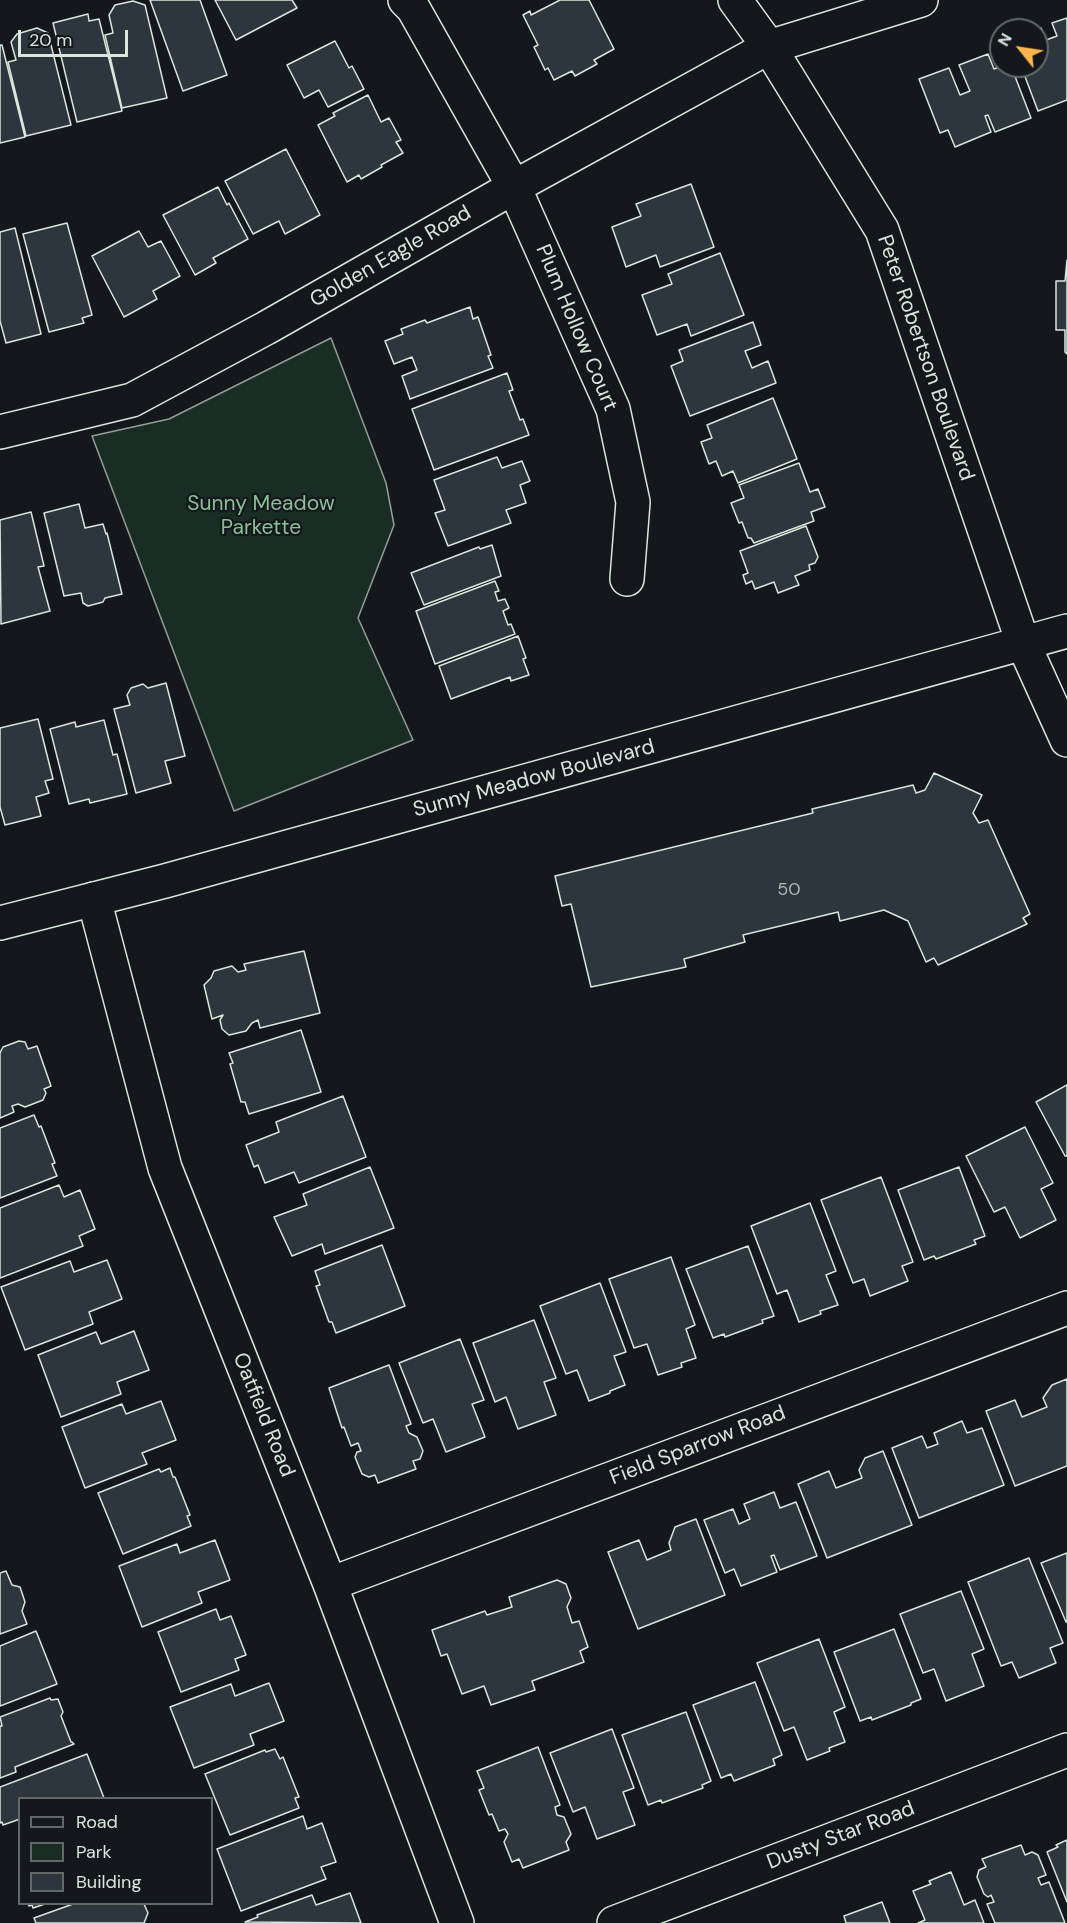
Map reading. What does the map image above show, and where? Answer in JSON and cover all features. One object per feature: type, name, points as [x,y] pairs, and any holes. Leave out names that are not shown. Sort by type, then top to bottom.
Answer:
[{"type":"street","name":"Plum Hollow Court","points":[[405,0],[413,8],[514,187],[614,409],[633,502],[627,579]]},
{"type":"street","name":"Peter Robertson Boulevard","points":[[735,0],[769,47],[882,230],[1023,644],[1067,740]]},
{"type":"street","name":"Golden Eagle Road","points":[[0,432],[132,400],[266,328],[514,187],[769,47],[921,0]]},
{"type":"street","name":"Sunny Meadow Boulevard","points":[[0,923],[165,881],[1067,631]]},
{"type":"street","name":"Oatfield Road","points":[[94,899],[165,1168],[330,1584],[457,1923]]},
{"type":"street","name":"Field Sparrow Road","points":[[330,1584],[1067,1308]]},
{"type":"street","name":"Dusty Star Road","points":[[614,1923],[1067,1750]]},
{"type":"green space","name":"Sunny Meadow Parkette","points":[[331,338],[386,483],[394,525],[358,618],[413,740],[234,811],[92,436],[169,419]]},
{"type":"building","points":[[150,0],[200,0],[227,75],[183,91]]},
{"type":"building","points":[[215,0],[292,0],[297,8],[236,40]]},
{"type":"building","points":[[560,0],[589,0],[614,49],[594,60],[597,64],[575,76],[572,71],[554,80],[548,68],[545,70],[534,47],[538,45],[523,15],[530,11],[531,15]]},
{"type":"building","points":[[133,1],[145,5],[167,98],[122,108],[105,35],[113,33],[109,15],[115,5]]},
{"type":"building","points":[[88,14],[89,21],[99,19],[122,111],[77,122],[53,23]]},
{"type":"building","points":[[1067,18],[1067,100],[1038,111],[1026,78],[1049,78],[1049,39],[1057,36],[1052,23]]},
{"type":"building","points":[[37,28],[48,33],[71,125],[26,136],[8,62],[16,60],[11,42],[17,34]]},
{"type":"building","points":[[335,41],[349,68],[352,66],[364,89],[328,107],[319,90],[304,98],[287,65]]},
{"type":"building","points":[[0,45],[2,45],[25,137],[0,143]]},
{"type":"building","points":[[988,54],[989,78],[1016,78],[1031,118],[995,132],[988,115],[985,116],[991,132],[955,147],[948,130],[940,133],[919,79],[949,68],[960,95],[970,91],[959,65]]},
{"type":"building","points":[[368,95],[381,122],[389,118],[401,140],[396,142],[403,153],[361,179],[359,175],[347,182],[318,125],[335,116],[333,113]]},
{"type":"building","points":[[286,149],[320,215],[285,234],[279,221],[253,234],[225,181]]},
{"type":"building","points":[[691,184],[714,247],[660,267],[656,255],[626,267],[612,227],[641,216],[636,204]]},
{"type":"building","points":[[218,187],[248,239],[213,258],[216,263],[195,275],[163,215]]},
{"type":"building","points":[[67,223],[92,315],[82,318],[84,323],[49,332],[23,234]]},
{"type":"building","points":[[15,228],[41,334],[6,343],[0,321],[0,232]]},
{"type":"building","points":[[139,231],[148,247],[161,241],[180,276],[153,291],[157,299],[124,317],[92,256]]},
{"type":"building","points":[[720,253],[744,315],[691,336],[687,324],[657,335],[642,295],[672,284],[668,274]]},
{"type":"building","points":[[1067,260],[1067,354],[1065,352],[1065,330],[1056,330],[1056,281],[1065,281]]},
{"type":"building","points":[[470,307],[473,319],[478,317],[493,368],[410,399],[402,376],[417,370],[412,357],[394,364],[385,341],[403,334],[401,329],[425,320],[427,323]]},
{"type":"building","points":[[753,322],[761,345],[745,351],[752,368],[768,361],[776,383],[690,416],[671,366],[683,361],[679,350]]},
{"type":"building","points":[[507,373],[513,390],[509,391],[520,420],[523,419],[529,435],[434,470],[412,409]]},
{"type":"building","points":[[773,398],[797,459],[738,483],[733,471],[722,476],[716,461],[709,464],[701,442],[712,438],[707,425]]},
{"type":"building","points":[[497,457],[502,468],[522,461],[530,481],[520,485],[526,503],[506,510],[511,523],[448,546],[435,513],[445,510],[434,480]]},
{"type":"building","points":[[799,463],[810,492],[818,489],[825,507],[811,512],[814,521],[754,543],[751,538],[748,538],[742,522],[739,523],[731,503],[744,498],[739,485]]},
{"type":"building","points":[[79,504],[85,528],[103,524],[122,594],[105,598],[103,602],[88,606],[83,603],[81,593],[64,596],[44,513]]},
{"type":"building","points":[[31,512],[44,566],[38,567],[50,611],[1,624],[0,520]]},
{"type":"building","points":[[806,526],[818,557],[815,563],[809,565],[810,570],[795,576],[799,585],[778,593],[774,582],[755,589],[752,581],[746,584],[743,575],[748,573],[740,551]]},
{"type":"building","points":[[492,545],[501,576],[424,605],[411,573],[479,547],[480,549]]},
{"type":"building","points":[[495,581],[499,591],[495,592],[498,601],[505,599],[509,608],[503,611],[508,625],[511,624],[515,634],[435,664],[416,611]]},
{"type":"building","points":[[518,636],[529,675],[511,681],[510,677],[451,699],[439,666]]},
{"type":"building","points":[[166,683],[185,756],[165,761],[171,783],[136,793],[114,709],[130,705],[127,695],[131,688],[143,684],[148,688]]},
{"type":"building","points":[[38,719],[53,779],[45,781],[49,793],[36,797],[41,816],[5,825],[0,807],[0,728]]},
{"type":"building","points":[[104,720],[113,755],[117,754],[127,794],[90,803],[89,799],[69,804],[50,729],[75,722],[76,727]]},
{"type":"building","points":[[934,773],[982,795],[973,813],[979,823],[988,820],[1030,914],[1023,918],[1027,924],[938,965],[934,958],[926,962],[908,921],[884,910],[840,921],[838,912],[743,935],[745,942],[684,959],[686,967],[591,987],[571,904],[562,906],[555,876],[813,813],[812,809],[913,785],[916,793],[925,790]]},
{"type":"building","points":[[304,951],[320,1013],[260,1028],[258,1020],[252,1023],[246,1031],[229,1035],[222,1029],[220,1020],[223,1015],[212,1019],[204,985],[214,971],[232,966],[238,972],[246,970],[244,964]]},
{"type":"building","points":[[301,1030],[321,1092],[249,1114],[245,1102],[241,1102],[229,1053]]},
{"type":"building","points":[[19,1041],[25,1042],[28,1049],[37,1046],[51,1086],[44,1089],[46,1093],[43,1100],[25,1107],[18,1104],[12,1106],[14,1112],[0,1118],[0,1053],[3,1047]]},
{"type":"building","points":[[1067,1085],[1067,1156],[1065,1156],[1036,1102]]},
{"type":"building","points":[[343,1096],[366,1157],[299,1183],[294,1172],[265,1183],[258,1165],[254,1167],[246,1145],[279,1132],[276,1122]]},
{"type":"building","points":[[34,1115],[39,1127],[41,1126],[55,1163],[52,1164],[57,1176],[0,1198],[0,1128]]},
{"type":"building","points":[[1025,1127],[1053,1183],[1041,1189],[1056,1220],[1020,1238],[1005,1207],[994,1212],[966,1156]]},
{"type":"building","points":[[370,1167],[394,1228],[325,1254],[322,1244],[292,1256],[274,1217],[307,1205],[303,1194]]},
{"type":"building","points":[[959,1167],[985,1236],[974,1240],[976,1244],[936,1259],[934,1256],[924,1260],[898,1190]]},
{"type":"building","points":[[881,1177],[913,1262],[902,1266],[908,1281],[870,1296],[864,1279],[853,1283],[821,1200]]},
{"type":"building","points":[[59,1185],[64,1197],[80,1190],[95,1229],[79,1236],[83,1246],[0,1278],[0,1208]]},
{"type":"building","points":[[810,1203],[836,1271],[826,1275],[838,1305],[799,1322],[787,1290],[777,1294],[751,1226]]},
{"type":"building","points":[[382,1245],[405,1306],[336,1333],[332,1322],[329,1322],[316,1286],[320,1285],[315,1271]]},
{"type":"building","points":[[748,1246],[774,1316],[762,1320],[763,1323],[725,1337],[724,1334],[713,1338],[686,1269]]},
{"type":"building","points":[[671,1257],[695,1325],[686,1329],[696,1358],[681,1363],[682,1367],[658,1375],[647,1344],[634,1348],[609,1279]]},
{"type":"building","points":[[107,1260],[122,1299],[89,1312],[93,1324],[25,1350],[1,1287],[70,1261],[74,1272]]},
{"type":"building","points":[[600,1283],[626,1352],[614,1356],[625,1385],[589,1401],[577,1370],[566,1374],[540,1306]]},
{"type":"building","points":[[534,1320],[556,1378],[544,1382],[556,1415],[518,1429],[506,1397],[495,1402],[473,1343]]},
{"type":"building","points":[[134,1331],[149,1370],[117,1382],[121,1394],[61,1417],[38,1355],[96,1332],[101,1344]]},
{"type":"building","points":[[460,1339],[484,1400],[472,1404],[485,1437],[446,1452],[433,1419],[423,1423],[399,1363]]},
{"type":"building","points":[[389,1365],[411,1424],[406,1426],[409,1433],[417,1437],[423,1451],[420,1459],[413,1461],[416,1469],[378,1483],[375,1475],[369,1477],[362,1474],[355,1457],[357,1452],[361,1451],[358,1443],[351,1446],[344,1427],[342,1428],[329,1388]]},
{"type":"building","points":[[1067,1379],[1067,1466],[1015,1486],[986,1411],[1015,1400],[1022,1417],[1047,1407],[1043,1398],[1052,1385]]},
{"type":"building","points":[[161,1401],[176,1440],[142,1453],[147,1464],[85,1488],[62,1427],[122,1404],[126,1414]]},
{"type":"building","points":[[962,1421],[967,1433],[982,1428],[1004,1485],[919,1518],[892,1448],[922,1436],[927,1448],[938,1444],[934,1433]]},
{"type":"building","points":[[883,1451],[912,1525],[827,1558],[798,1484],[829,1471],[836,1488],[862,1478],[859,1470],[865,1458]]},
{"type":"building","points":[[170,1468],[190,1515],[187,1516],[191,1526],[123,1554],[98,1493],[159,1469],[161,1472]]},
{"type":"building","points":[[774,1492],[780,1508],[796,1502],[817,1556],[780,1570],[774,1555],[771,1556],[777,1572],[741,1586],[734,1569],[725,1573],[704,1520],[733,1509],[739,1524],[750,1519],[744,1504]]},
{"type":"building","points":[[696,1519],[725,1595],[638,1629],[608,1552],[639,1540],[647,1560],[671,1550],[669,1543],[675,1527]]},
{"type":"building","points":[[215,1540],[230,1580],[198,1592],[202,1603],[142,1627],[119,1566],[177,1544],[180,1553]]},
{"type":"building","points":[[1067,1553],[1067,1622],[1066,1622],[1041,1563]]},
{"type":"building","points":[[1029,1558],[1063,1643],[1050,1648],[1056,1663],[1019,1678],[1012,1662],[1001,1666],[968,1582]]},
{"type":"building","points":[[6,1571],[12,1585],[20,1587],[25,1602],[22,1611],[27,1624],[0,1634],[0,1573]]},
{"type":"building","points":[[557,1580],[566,1584],[571,1598],[567,1607],[572,1623],[579,1621],[588,1647],[580,1651],[584,1662],[532,1681],[535,1690],[491,1705],[484,1686],[462,1694],[447,1654],[441,1656],[432,1630],[485,1611],[487,1615],[512,1607],[509,1597]]},
{"type":"building","points":[[961,1591],[984,1649],[972,1654],[984,1686],[946,1701],[934,1669],[923,1673],[900,1614]]},
{"type":"building","points":[[216,1609],[220,1620],[231,1616],[246,1655],[235,1659],[239,1670],[181,1692],[158,1632]]},
{"type":"building","points":[[894,1629],[921,1699],[872,1720],[871,1717],[860,1721],[834,1652]]},
{"type":"building","points":[[36,1631],[57,1684],[0,1706],[0,1646]]},
{"type":"building","points":[[819,1639],[845,1707],[834,1712],[845,1742],[807,1760],[794,1727],[784,1731],[757,1663]]},
{"type":"building","points":[[755,1682],[782,1755],[773,1759],[775,1765],[734,1781],[731,1774],[721,1778],[693,1705]]},
{"type":"building","points":[[269,1683],[284,1721],[250,1734],[254,1745],[194,1768],[170,1707],[231,1684],[235,1696]]},
{"type":"building","points":[[50,1698],[51,1700],[58,1699],[63,1712],[61,1716],[71,1742],[74,1744],[15,1767],[16,1772],[0,1778],[0,1726],[2,1726],[0,1717]]},
{"type":"building","points":[[686,1712],[711,1781],[702,1785],[703,1788],[662,1803],[661,1800],[648,1805],[622,1735]]},
{"type":"building","points":[[612,1729],[634,1788],[623,1792],[635,1825],[597,1839],[585,1807],[573,1812],[550,1753]]},
{"type":"building","points":[[538,1747],[560,1805],[555,1807],[557,1815],[564,1817],[571,1834],[566,1842],[569,1850],[523,1868],[519,1859],[512,1862],[504,1842],[508,1834],[505,1829],[499,1831],[492,1814],[489,1815],[479,1790],[484,1788],[477,1771]]},
{"type":"building","points":[[275,1749],[280,1759],[283,1757],[299,1797],[295,1798],[299,1808],[230,1835],[205,1774],[265,1750],[266,1752]]},
{"type":"building","points":[[87,1754],[104,1797],[18,1797],[18,1820],[3,1825],[2,1822],[0,1823],[0,1787]]},
{"type":"building","points":[[303,1816],[307,1829],[322,1823],[336,1862],[321,1867],[326,1879],[241,1911],[217,1849]]},
{"type":"building","points":[[1067,1840],[1067,1902],[1047,1852]]},
{"type":"building","points":[[1021,1845],[1025,1855],[1032,1852],[1038,1855],[1046,1875],[1038,1878],[1041,1885],[1049,1882],[1065,1923],[995,1923],[987,1904],[994,1902],[991,1895],[988,1897],[984,1894],[977,1877],[979,1870],[986,1867],[982,1859]]},
{"type":"building","points":[[951,1872],[964,1905],[975,1900],[984,1923],[918,1923],[925,1920],[913,1891]]},
{"type":"building","points":[[350,1893],[361,1923],[245,1922],[258,1917],[257,1915],[312,1895],[316,1905]]},
{"type":"building","points":[[882,1902],[890,1923],[846,1923],[844,1916]]},
{"type":"building","points":[[70,1905],[144,1905],[148,1913],[144,1923],[36,1923],[34,1918]]}]
